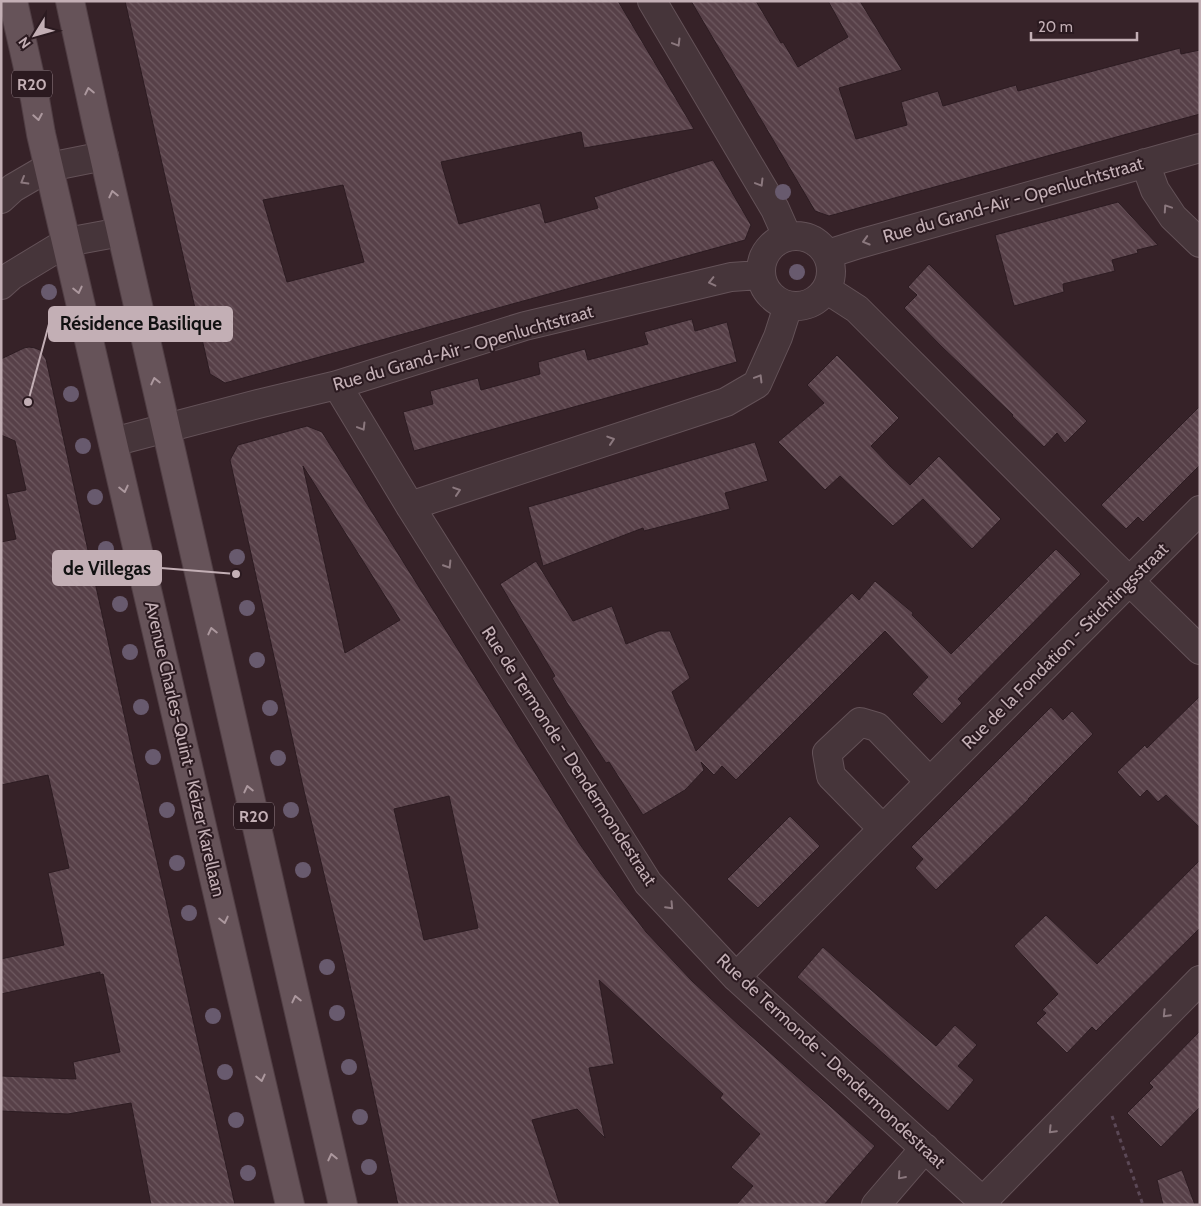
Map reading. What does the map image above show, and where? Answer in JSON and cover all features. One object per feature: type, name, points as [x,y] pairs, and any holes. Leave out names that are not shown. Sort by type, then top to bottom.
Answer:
[{"type":"main road","name":"Avenue Charles-Quint - Keizer Karellaan","points":[[13,1],[49,167],[290,1205]]},
{"type":"main road","name":"R20","points":[[70,1],[343,1205]]},
{"type":"street","points":[[652,1],[775,209],[788,236]]},
{"type":"street","name":"Rue du Grand-Air - Openluchtstraat","points":[[828,254],[1200,148]]},
{"type":"street","points":[[1,199],[13,188],[49,167],[104,156]]},
{"type":"street","points":[[1145,163],[1155,190],[1173,217],[1200,243]]},
{"type":"street","points":[[1,285],[11,276],[67,242],[121,232]]},
{"type":"street","points":[[797,235],[806,237],[815,241],[828,254],[832,272],[830,281],[826,290],[813,302],[806,305],[788,306],[773,298],[767,291],[760,275],[761,266],[765,253],[771,245],[780,239],[797,235]]},
{"type":"street","name":"Rue du Grand-Air - Openluchtstraat","points":[[113,442],[337,385],[525,326],[731,277],[760,275]]},
{"type":"street","points":[[826,290],[857,309],[1200,650]]},
{"type":"street","points":[[410,506],[726,402],[757,384],[778,337],[788,306]]},
{"type":"street","name":"Rue de Termonde - Dendermondestraat","points":[[337,385],[410,506],[648,883],[736,977],[985,1203]]},
{"type":"street","name":"Rue de la Fondation - Stichtingsstraat","points":[[736,977],[1200,510]]},
{"type":"street","points":[[883,829],[831,776],[827,754],[860,722],[877,727],[930,782]]},
{"type":"street","points":[[985,1203],[1200,980]]},
{"type":"street","points":[[876,1205],[925,1148]]},
{"type":"path","points":[[1100,1082],[1143,1205]]},
{"type":"building","points":[[125,1],[618,1],[694,129],[584,148],[581,132],[441,162],[459,224],[540,203],[545,223],[598,208],[594,197],[713,160],[751,225],[745,240],[225,383],[210,374]],"holes":[[[343,185],[364,262],[287,282],[263,200]]]},
{"type":"building","points":[[691,1],[756,1],[798,67],[848,37],[828,1],[860,1],[902,70],[839,88],[856,139],[907,125],[901,102],[938,91],[943,106],[1016,85],[1018,91],[1180,48],[1181,54],[1200,50],[1200,114],[829,216],[815,211]]},
{"type":"building","points":[[1118,202],[1158,245],[1137,250],[1138,253],[1112,260],[1115,271],[1063,284],[1064,292],[1014,306],[995,235]]},
{"type":"building","points":[[929,264],[1087,421],[1065,443],[1057,433],[1044,447],[904,308],[917,295],[908,287]]},
{"type":"building","points":[[692,319],[695,331],[727,322],[737,362],[414,451],[403,412],[433,404],[430,391],[478,378],[481,390],[540,374],[538,362],[585,349],[588,360],[648,344],[644,332]]},
{"type":"building","points":[[29,347],[40,350],[46,359],[235,1205],[151,1205],[131,1103],[68,1114],[1,1111],[1,1076],[76,1079],[73,1062],[120,1052],[103,974],[100,975],[100,972],[1,994],[1,959],[64,945],[48,873],[69,868],[48,775],[1,785],[1,542],[16,539],[6,494],[26,490],[15,441],[1,435],[1,359]]},
{"type":"building","points":[[837,355],[899,418],[871,446],[890,466],[910,485],[939,456],[1001,519],[972,549],[923,499],[893,526],[840,476],[825,490],[778,442],[824,403],[807,385]]},
{"type":"building","points":[[1200,406],[1200,465],[1143,522],[1138,517],[1126,529],[1101,505]]},
{"type":"building","points":[[307,426],[322,432],[579,843],[601,874],[646,932],[692,981],[875,1146],[824,1205],[736,1205],[753,1186],[731,1167],[760,1134],[720,1098],[723,1094],[599,980],[614,1064],[589,1068],[605,1138],[577,1109],[532,1120],[560,1205],[398,1205],[344,958],[304,791],[230,460],[238,445]],"holes":[[[303,466],[400,620],[345,653]],[[449,796],[478,928],[424,940],[394,809]]]},
{"type":"building","points":[[755,442],[768,481],[725,493],[730,509],[644,531],[643,528],[543,566],[528,507]]},
{"type":"building","points":[[1056,549],[1081,574],[958,699],[962,703],[942,724],[912,694],[928,677],[885,631],[736,780],[722,766],[714,775],[701,762],[704,770],[685,790],[643,815],[609,762],[606,763],[567,703],[552,678],[555,676],[500,584],[536,561],[573,621],[612,606],[626,644],[659,631],[670,631],[690,678],[672,692],[696,751],[852,593],[859,600],[875,581],[913,613],[912,615],[951,654]]},
{"type":"building","points":[[1200,696],[1200,828],[1166,795],[1158,802],[1147,790],[1140,797],[1117,772],[1145,745],[1147,748]]},
{"type":"building","points":[[1051,707],[1063,720],[1072,711],[1093,734],[936,890],[915,868],[923,859],[911,847]]},
{"type":"building","points":[[790,816],[820,846],[758,908],[727,879]]},
{"type":"building","points":[[1200,860],[1200,928],[1096,1031],[1092,1027],[1067,1053],[1036,1023],[1046,1013],[1042,1010],[1058,994],[1014,946],[1046,915],[1097,964]]},
{"type":"building","points":[[823,947],[936,1046],[955,1025],[977,1045],[958,1066],[974,1080],[948,1111],[797,977]]},
{"type":"building","points":[[1200,1031],[1200,1107],[1161,1147],[1127,1113],[1153,1087],[1149,1083]]},
{"type":"building","points":[[1182,1170],[1195,1205],[1163,1205],[1157,1180]]},
{"type":"place","name":"Résidence Basilique","points":[[28,402]]},
{"type":"place","name":"de Villegas","points":[[236,574]]}]
